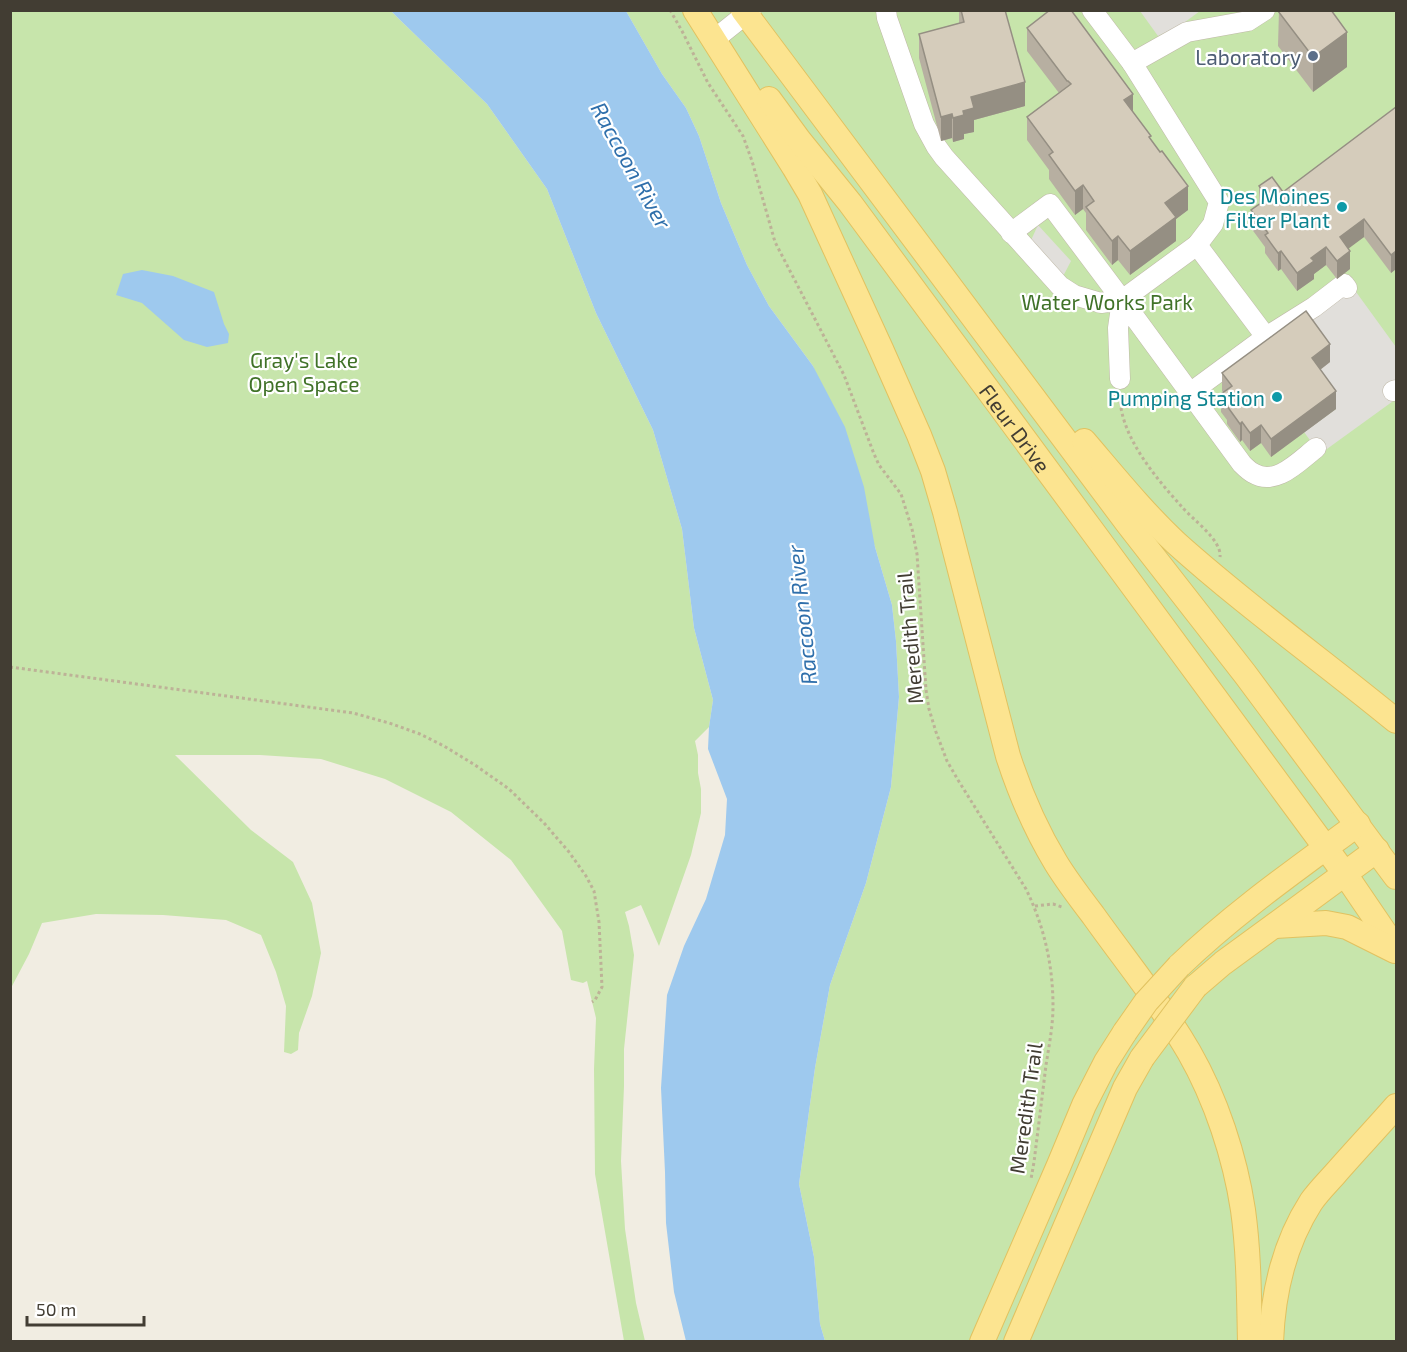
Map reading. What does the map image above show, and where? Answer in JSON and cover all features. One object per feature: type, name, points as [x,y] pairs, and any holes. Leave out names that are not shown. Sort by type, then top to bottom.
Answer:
[{"type":"main road","points":[[695,10],[810,194],[919,435],[945,512],[1008,756],[1038,832],[1057,865],[1172,1025],[1209,1091],[1230,1151],[1243,1210],[1248,1267],[1250,1341]]},
{"type":"main road","name":"Fleur Drive","points":[[704,10],[799,140],[857,213],[1345,874],[1396,950]]},
{"type":"main road","name":"Fleur Drive","points":[[747,12],[1128,524],[1245,674],[1396,877]]},
{"type":"main road","points":[[948,284],[1138,503],[1175,541],[1218,579],[1396,721]]},
{"type":"main road","points":[[982,1341],[1084,1105],[1106,1062],[1146,1002],[1201,945],[1358,824]]},
{"type":"main road","points":[[1016,1341],[1125,1088],[1142,1058],[1194,987],[1223,963],[1377,850]]},
{"type":"main road","points":[[1275,926],[1326,923],[1347,927],[1396,950]]},
{"type":"main road","points":[[1271,1341],[1275,1294],[1285,1254],[1295,1231],[1312,1200],[1396,1106]]},
{"type":"lane","points":[[886,10],[924,124],[944,157],[1060,286],[1074,296],[1101,303],[1122,300],[1197,244],[1213,224],[1219,202],[1132,63],[1092,10]]},
{"type":"lane","points":[[1132,63],[1172,35],[1248,21],[1265,10]]},
{"type":"lane","points":[[721,34],[747,12]]},
{"type":"lane","points":[[1011,232],[1050,204],[1242,464],[1252,473],[1261,477],[1274,477],[1289,469],[1316,448]]},
{"type":"lane","points":[[1197,244],[1266,337]]},
{"type":"lane","points":[[1190,393],[1266,337],[1315,308],[1344,284],[1347,288]]},
{"type":"lane","points":[[1120,379],[1118,328],[1122,300]]},
{"type":"path","name":"Meredith Trail","points":[[670,10],[708,83],[743,135],[775,242],[844,375],[879,465],[901,494],[917,554],[926,690],[936,732],[947,761],[1035,906],[1043,931],[1052,978],[1053,1007],[1034,1162],[1029,1185]]},
{"type":"path","points":[[1120,379],[1120,402],[1125,427],[1154,473],[1182,507],[1217,543],[1221,552],[1218,579]]},
{"type":"path","points":[[10,668],[352,713],[420,734],[444,746],[509,789],[544,823],[586,876],[594,891],[601,963],[602,987],[592,1002]]},
{"type":"path","points":[[1035,906],[1053,904],[1066,910]]},
{"type":"green space","name":"Gray's Lake Open Space","points":[[11,11],[391,11],[487,104],[547,189],[596,313],[653,430],[682,529],[694,628],[713,700],[709,727],[695,741],[701,789],[701,813],[691,855],[659,946],[641,905],[625,912],[634,955],[624,1049],[621,1161],[625,1229],[636,1303],[645,1341],[624,1341],[595,1174],[596,1018],[587,981],[583,983],[571,980],[562,931],[511,860],[451,812],[385,779],[321,759],[260,755],[175,755],[251,830],[293,862],[312,903],[321,953],[312,996],[299,1033],[298,1050],[291,1054],[284,1052],[286,1006],[276,972],[261,935],[226,920],[163,915],[96,914],[42,923],[11,988]]},
{"type":"green space","name":"Water Works Park","points":[[626,11],[1396,11],[1396,1341],[825,1341],[820,1324],[814,1257],[799,1184],[815,1068],[830,985],[866,883],[891,787],[899,697],[892,605],[875,547],[813,366],[769,306],[747,265],[721,203],[699,136],[686,108],[662,74]]},
{"type":"shaded area","points":[[1140,11],[1200,11],[1181,25],[1158,36]]},
{"type":"shaded area","points":[[1038,225],[1071,261],[1059,284],[1027,249]]},
{"type":"shaded area","points":[[1351,285],[1396,347],[1396,399],[1320,454],[1304,432],[1336,409],[1301,322]]},
{"type":"water","name":"Raccoon River","points":[[391,11],[626,11],[662,74],[686,108],[699,136],[721,203],[747,265],[769,306],[813,366],[845,427],[864,487],[875,547],[892,605],[899,697],[891,787],[866,883],[830,985],[815,1068],[799,1184],[814,1257],[820,1324],[825,1341],[686,1341],[674,1292],[666,1223],[661,1088],[667,995],[684,946],[706,899],[725,835],[727,799],[708,749],[713,700],[694,628],[682,529],[653,430],[596,313],[547,189],[487,104]]},
{"type":"water","points":[[142,270],[173,276],[214,292],[229,334],[228,343],[207,347],[184,340],[142,303],[116,295],[123,274]]},
{"type":"building","points":[[961,10],[1005,10],[1025,82],[971,97],[974,108],[963,111],[964,115],[953,118],[952,114],[941,117],[919,34],[964,22]]},
{"type":"building","points":[[1050,10],[1071,10],[1133,94],[1124,100],[1160,152],[1162,151],[1188,186],[1165,203],[1176,217],[1130,251],[1118,236],[1112,241],[1086,207],[1094,201],[1083,185],[1075,191],[1049,155],[1053,152],[1027,117],[1071,84],[1027,28]]},
{"type":"building","points":[[1331,10],[1347,32],[1313,57],[1278,11]]},
{"type":"building","name":"Des Moines Filter Plant","points":[[1396,107],[1396,251],[1391,255],[1364,219],[1340,237],[1350,251],[1337,261],[1326,247],[1311,258],[1314,261],[1297,273],[1281,251],[1278,253],[1265,235],[1268,233],[1251,210],[1268,198],[1259,186],[1272,177],[1283,192]]},
{"type":"building","name":"Pumping Station","points":[[1306,311],[1330,344],[1312,358],[1336,391],[1271,439],[1261,425],[1250,433],[1242,422],[1240,424],[1221,394],[1232,386],[1222,373]]},
{"type":"place","name":"Laboratory","points":[[1313,56]]},
{"type":"place","name":"Des Moines Filter Plant","points":[[1342,207]]},
{"type":"place","name":"Pumping Station","points":[[1277,397]]}]
